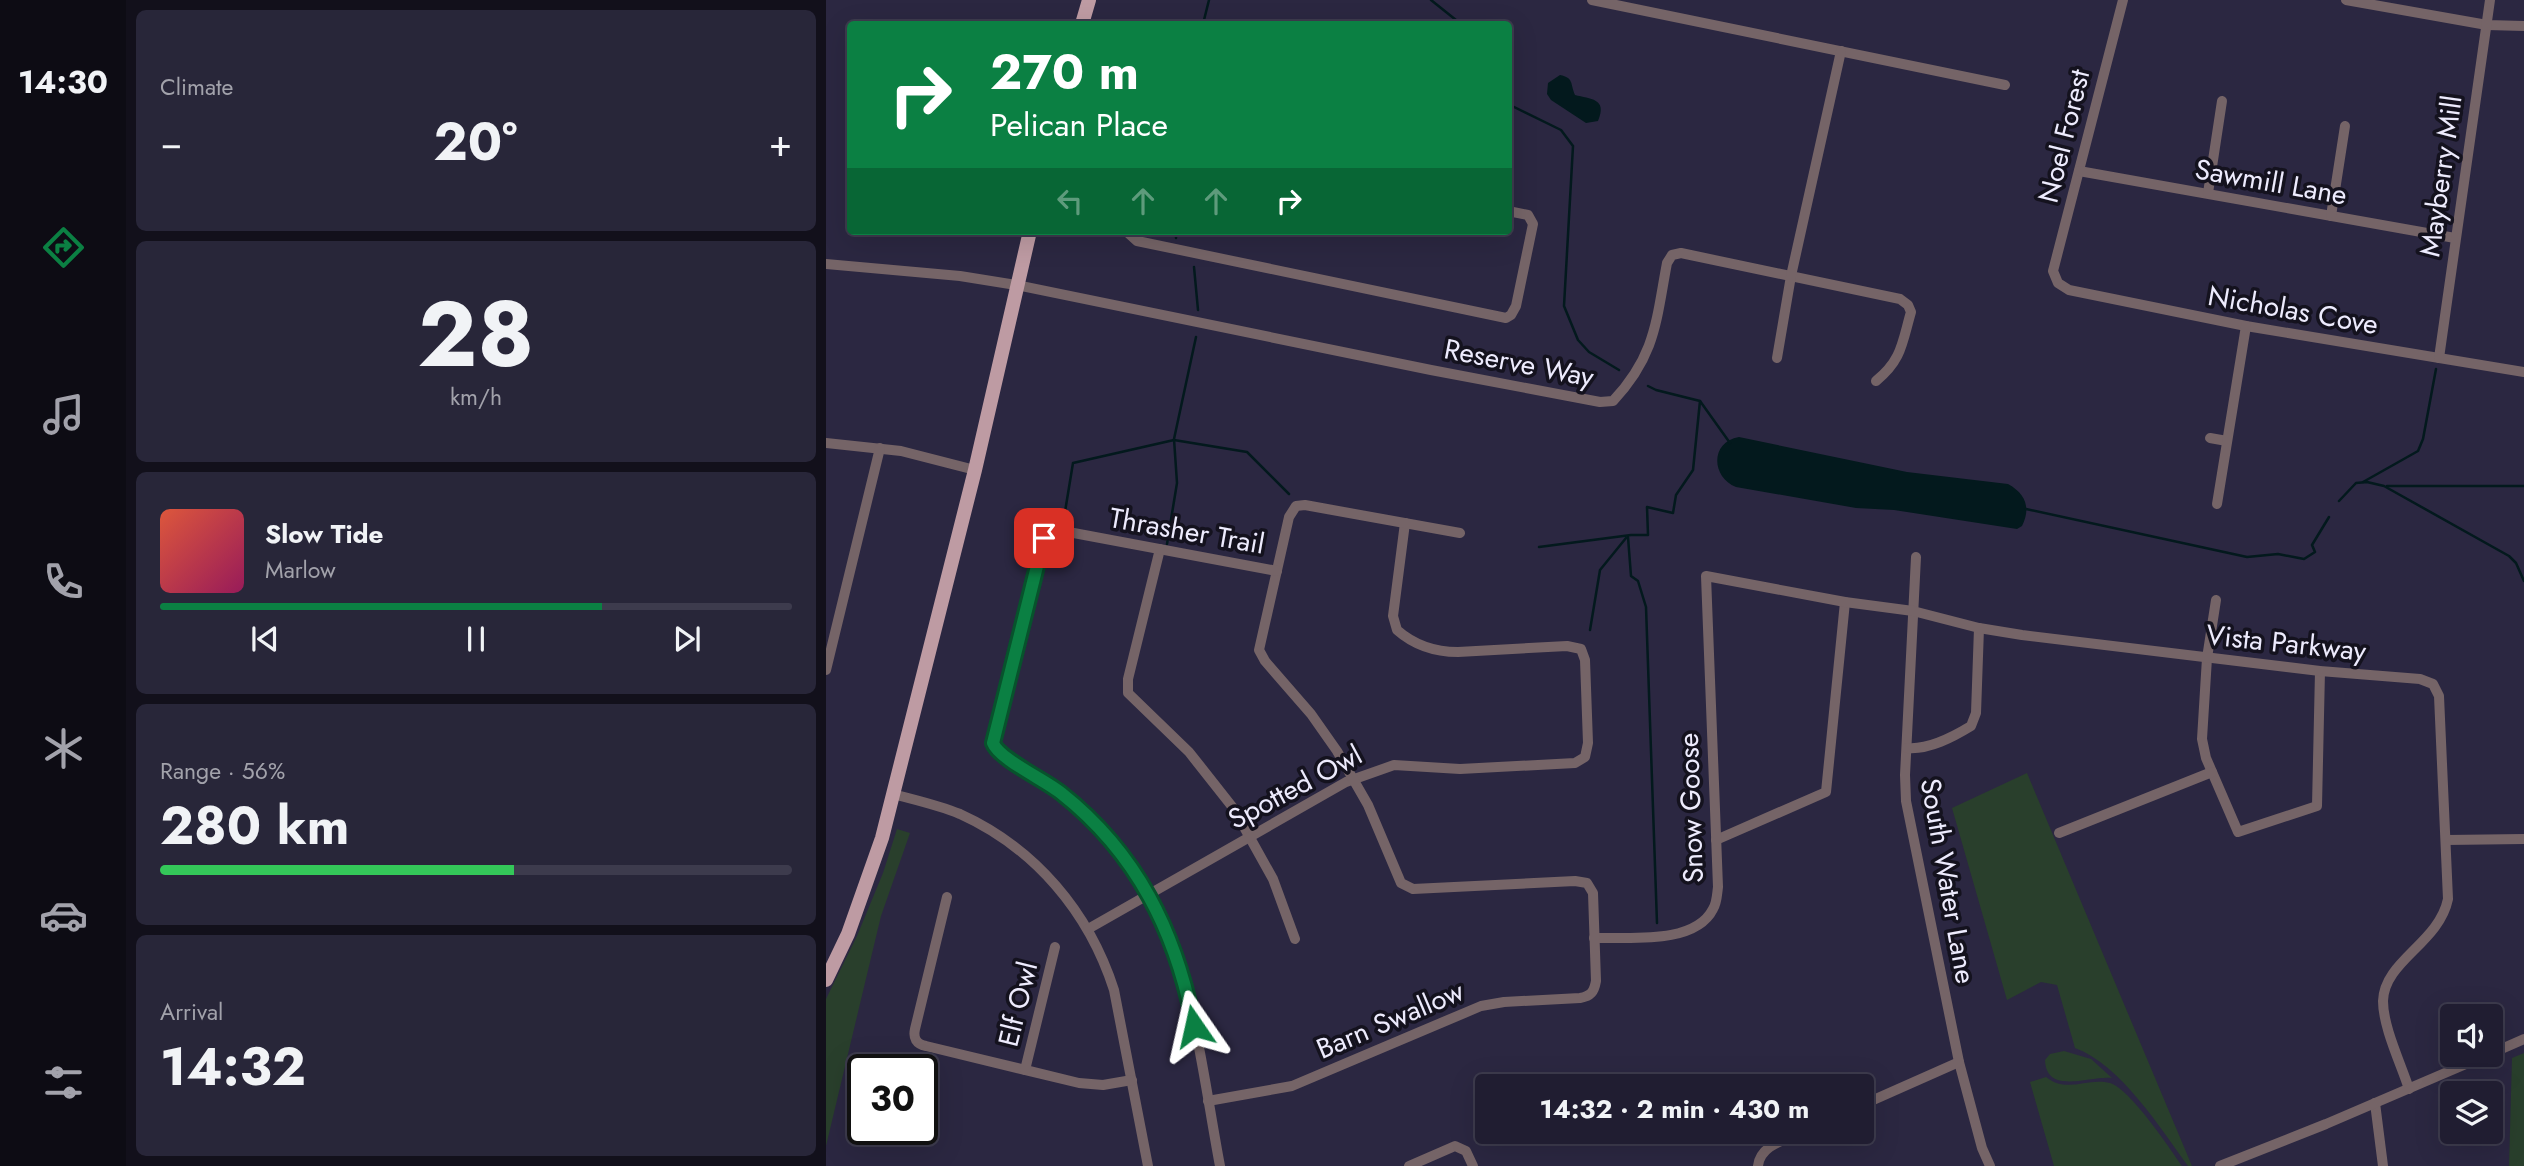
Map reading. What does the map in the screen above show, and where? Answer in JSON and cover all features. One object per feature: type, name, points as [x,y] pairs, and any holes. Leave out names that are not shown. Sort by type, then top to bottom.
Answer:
[{"type":"main road","points":[[1083,21],[1089,0]]},
{"type":"main road","points":[[826,980],[848,934],[866,886],[893,794],[975,470],[1029,235]]},
{"type":"street","points":[[1592,0],[2005,85]]},
{"type":"street","name":"Noel Forest","points":[[2058,283],[2053,271],[2123,0]]},
{"type":"street","points":[[2346,0],[2487,25],[2524,26]]},
{"type":"street","name":"Mayberry Mill","points":[[2439,358],[2490,0]]},
{"type":"street","points":[[1777,358],[1791,276],[1841,51]]},
{"type":"street","points":[[2208,193],[2222,101]]},
{"type":"street","points":[[2331,216],[2346,126]]},
{"type":"street","name":"Sawmill Lane","points":[[2079,171],[2455,238]]},
{"type":"street","points":[[1130,235],[1137,242],[1501,318],[1511,315],[1516,306],[1533,224],[1531,218],[1512,212]]},
{"type":"street","name":"Reserve Way","points":[[1016,285],[1600,402],[1613,401],[1650,347],[1667,263],[1672,255],[1681,253],[1900,299],[1909,304],[1911,312],[1897,360],[1891,369],[1876,381]]},
{"type":"street","points":[[826,264],[960,276],[1016,285]]},
{"type":"street","name":"Nicholas Cove","points":[[2058,283],[2069,290],[2246,326],[2524,372]]},
{"type":"street","points":[[2217,504],[2246,326]]},
{"type":"street","points":[[2210,438],[2227,441]]},
{"type":"street","points":[[826,443],[880,447],[975,470]]},
{"type":"street","points":[[826,670],[880,447]]},
{"type":"street","points":[[1460,533],[1306,505],[1296,506],[1291,512],[1259,653],[1311,714],[1353,778],[1379,827],[1404,887],[1413,890],[1575,881],[1587,883],[1593,894],[1594,938]]},
{"type":"street","name":"Spotted Owl","points":[[1088,929],[1353,778],[1394,765],[1473,768],[1575,763],[1585,757],[1588,748],[1585,660],[1581,649],[1567,646],[1448,652],[1430,649],[1397,630],[1393,621],[1405,523]]},
{"type":"street","name":"Thrasher Trail","points":[[1149,894],[1114,844],[1083,811],[1046,782],[1000,754],[993,743],[1040,547],[1048,534],[1063,531],[1277,571]]},
{"type":"street","points":[[1160,549],[1128,680],[1128,693],[1175,737],[1210,776],[1250,835],[1277,889],[1295,939]]},
{"type":"street","name":"South Water Lane","points":[[1916,557],[1906,801],[1959,1062],[1982,1148],[1990,1166]]},
{"type":"street","name":"Vista Parkway","points":[[1706,576],[1845,602],[1913,611],[1979,628],[2320,671],[2420,678],[2433,684],[2439,696],[2448,899],[2434,930],[2389,980],[2383,999],[2409,1089]]},
{"type":"street","name":"Snow Goose","points":[[1594,938],[1667,936],[1685,932],[1704,921],[1714,908],[1718,887],[1706,576]]},
{"type":"street","points":[[2216,600],[2207,658],[2202,738],[2212,772],[2238,832],[2317,806],[2320,671]]},
{"type":"street","points":[[1716,840],[1825,792],[1845,602]]},
{"type":"street","points":[[1907,748],[1930,746],[1971,726],[1976,713],[1979,628]]},
{"type":"street","points":[[2059,833],[2212,772]]},
{"type":"street","points":[[893,794],[957,813],[1008,842],[1047,875],[1070,902],[1088,929],[1114,990],[1148,1166]]},
{"type":"street","points":[[2446,840],[2524,839]]},
{"type":"street","points":[[1149,894],[1166,927],[1180,966],[1220,1166]]},
{"type":"street","points":[[947,897],[915,1029],[916,1041],[922,1045],[1090,1085],[1132,1080]]},
{"type":"street","name":"Barn Swallow","points":[[1208,1101],[1293,1086],[1481,1006],[1504,1002],[1580,998],[1592,994],[1596,981],[1594,938]]},
{"type":"street","name":"Elf Owl","points":[[1026,1070],[1055,947]]},
{"type":"street","points":[[2503,1048],[2524,1039]]},
{"type":"street","points":[[1874,1100],[1959,1062]]},
{"type":"street","points":[[2220,1166],[2459,1067]]},
{"type":"street","points":[[2375,1103],[2383,1166]]},
{"type":"street","points":[[1758,1166],[1761,1154],[1776,1144]]},
{"type":"street","points":[[1409,1166],[1451,1147],[1462,1148],[1469,1155],[1473,1166]]},
{"type":"green space","points":[[2027,773],[2192,1166],[2188,1166],[2123,1083],[2092,1056],[2075,1048],[2057,985],[2041,982],[2007,1000],[1952,808]]},
{"type":"green space","points":[[897,829],[910,833],[881,916],[826,1146],[826,999],[857,936],[883,873]]},
{"type":"green space","points":[[2064,1051],[2091,1059],[2112,1078],[2061,1081],[2053,1078],[2047,1071],[2045,1060],[2050,1054]]},
{"type":"green space","points":[[2524,1053],[2524,1166],[2509,1166],[2512,1058]]},
{"type":"green space","points":[[2046,1077],[2062,1084],[2102,1082],[2118,1088],[2149,1120],[2182,1166],[2054,1166],[2030,1082]]},
{"type":"shaded area","points":[[1560,75],[1570,79],[1575,95],[1592,99],[1599,104],[1601,108],[1598,121],[1586,123],[1551,100],[1547,94],[1548,83]]},
{"type":"shaded area","points":[[1739,437],[1907,472],[2008,484],[2023,497],[2025,519],[2017,529],[1894,510],[1856,508],[1736,487],[1722,476],[1717,460],[1723,446]]},
{"type":"waterway","points":[[1204,21],[1209,0]]},
{"type":"waterway","points":[[1431,0],[1457,21]]},
{"type":"waterway","points":[[1512,106],[1561,130],[1573,146],[1564,306],[1578,340],[1589,352],[1619,370]]},
{"type":"waterway","points":[[1194,267],[1198,310]]},
{"type":"waterway","points":[[1167,544],[1177,483],[1174,439],[1196,337]]},
{"type":"waterway","points":[[2363,482],[2418,451],[2423,439],[2436,369]]},
{"type":"waterway","points":[[1539,547],[1648,535],[1647,507],[1673,513],[1676,495],[1693,470],[1700,401],[1648,386]]},
{"type":"waterway","points":[[1700,401],[1730,443]]},
{"type":"waterway","points":[[1063,524],[1073,463],[1174,440],[1247,452],[1289,494]]},
{"type":"waterway","points":[[2339,501],[2356,483],[2367,482],[2384,486],[2509,556],[2516,563],[2524,581]]},
{"type":"waterway","points":[[2387,486],[2524,486]]},
{"type":"waterway","points":[[2026,509],[2247,557],[2278,554],[2304,559],[2315,552],[2312,545],[2329,517]]},
{"type":"waterway","points":[[1628,537],[1631,576],[1638,581],[1646,607],[1657,923]]},
{"type":"waterway","points":[[1590,630],[1600,570],[1626,538]]},
{"type":"route","points":[[1044,538],[993,743],[1000,754],[1046,782],[1083,811],[1114,844],[1139,878],[1166,927],[1175,950],[1194,1026]]}]
